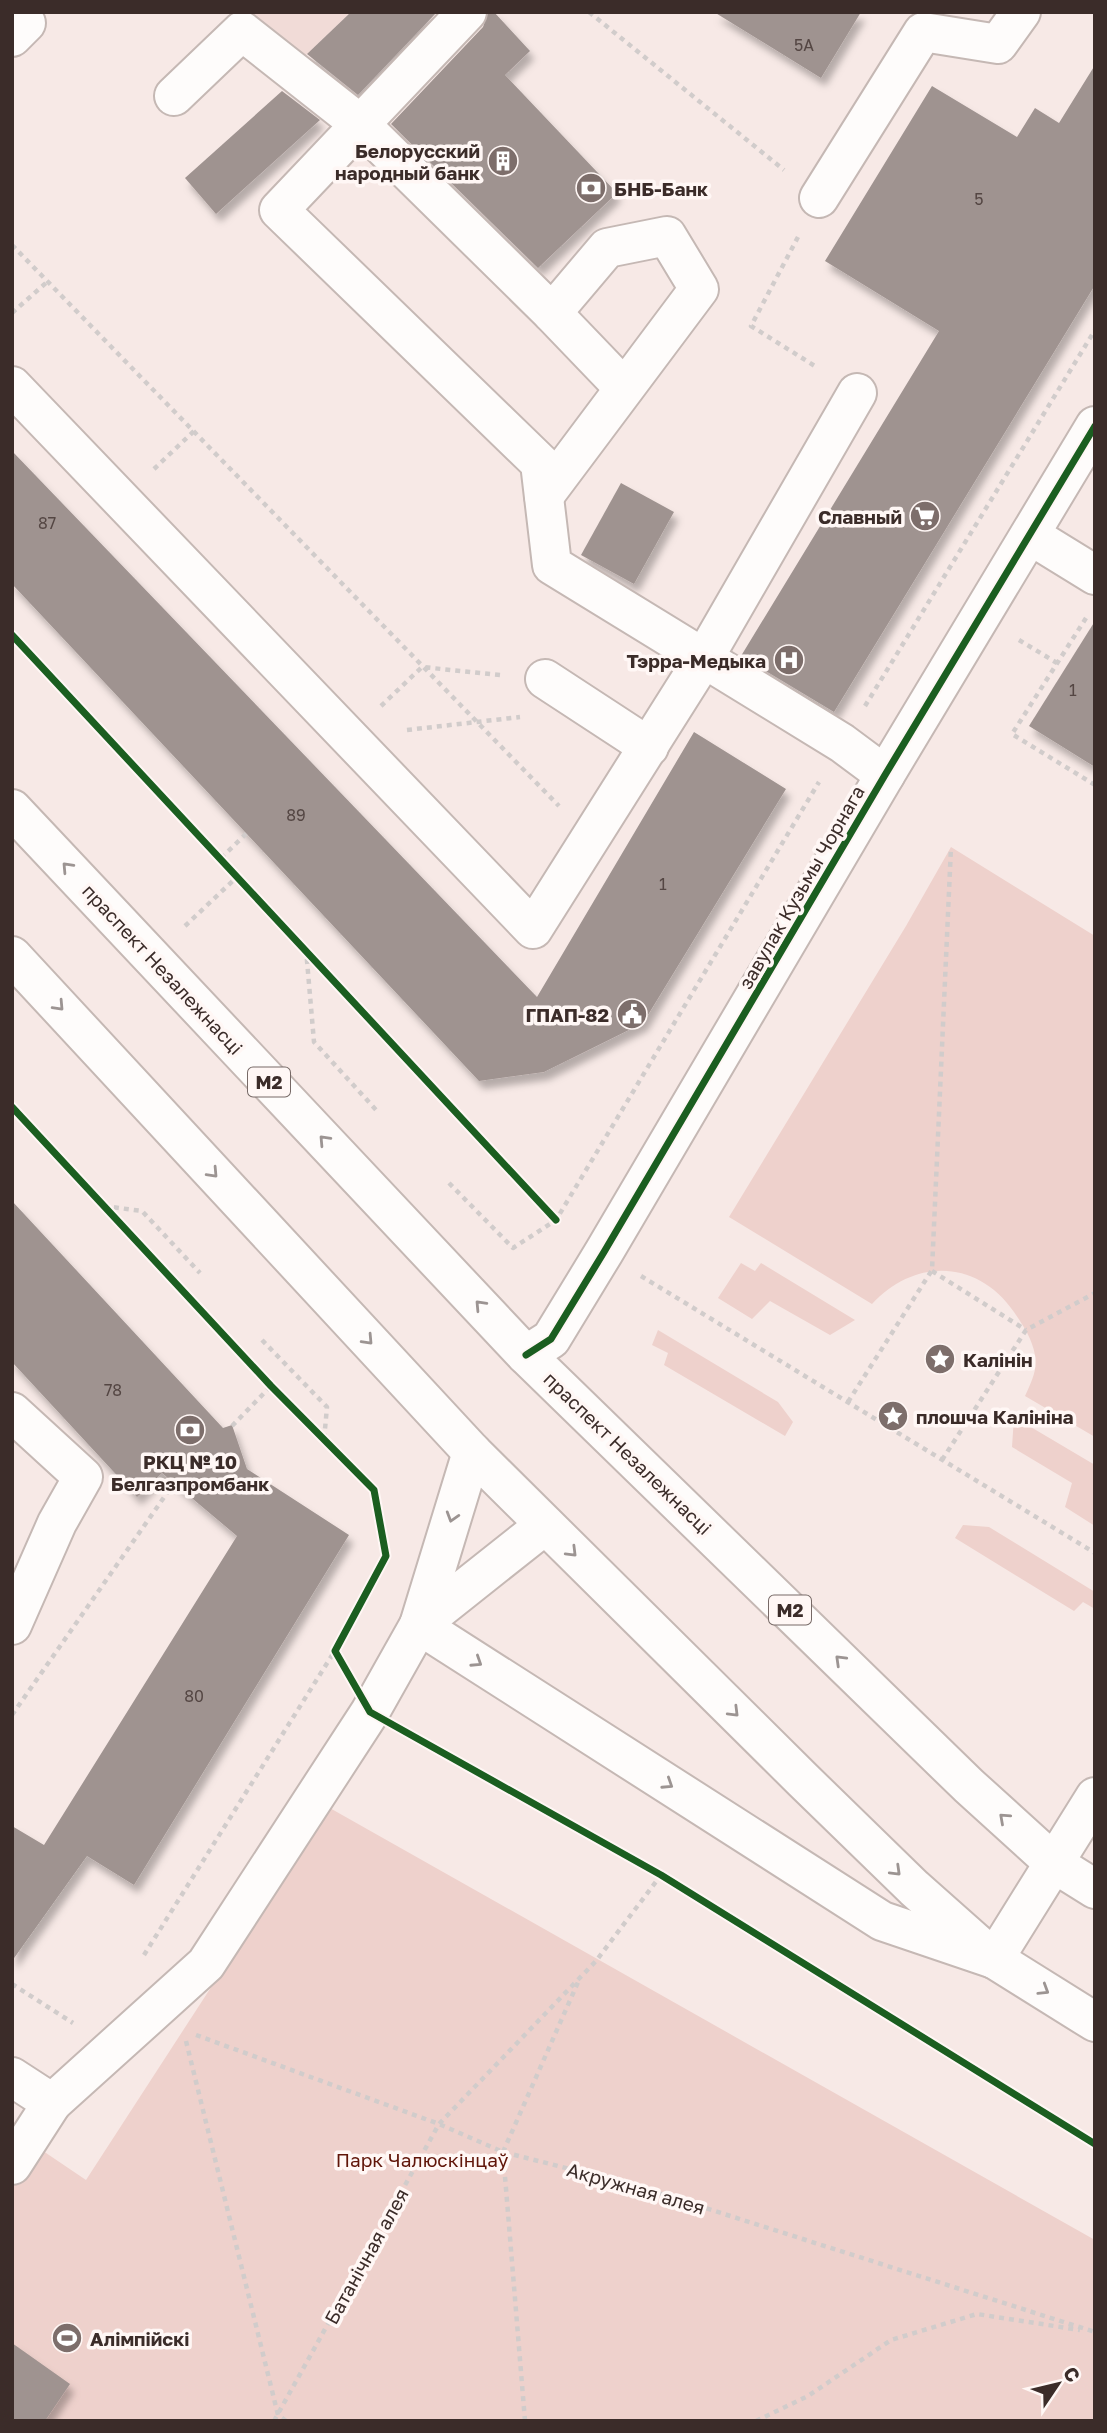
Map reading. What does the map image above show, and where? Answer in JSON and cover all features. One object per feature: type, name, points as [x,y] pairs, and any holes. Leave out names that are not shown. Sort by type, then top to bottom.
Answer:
[{"type":"main road","points":[[467,12],[279,210],[540,463],[552,565],[842,743],[885,775]]},
{"type":"main road","points":[[819,198],[923,32],[998,44],[1021,12]]},
{"type":"main road","points":[[174,96],[242,31],[360,124],[552,313],[624,388]]},
{"type":"main road","points":[[544,496],[699,289],[667,236],[607,247],[552,313]]},
{"type":"main road","points":[[12,386],[533,929],[704,658],[857,393]]},
{"type":"main road","name":"завулак Кузьмы Чорнага","points":[[526,1355],[551,1339],[1095,426]]},
{"type":"main road","points":[[1030,535],[1095,575]]},
{"type":"main road","points":[[544,679],[649,747]]},
{"type":"main road","name":"праспект Незалежнасці","points":[[12,809],[526,1355],[969,1786],[1055,1864],[1095,1889]]},
{"type":"main road","points":[[12,956],[472,1452],[545,1525],[914,1888],[994,1959],[1095,2022]]},
{"type":"main road","points":[[12,1412],[83,1477],[57,1523],[12,1625]]},
{"type":"main road","points":[[12,2165],[52,2103],[206,1964],[370,1712],[419,1625],[472,1452]]},
{"type":"main road","points":[[419,1625],[545,1525]]},
{"type":"main road","points":[[419,1625],[882,1920],[994,1959]]},
{"type":"main road","points":[[994,1959],[1095,1797]]},
{"type":"main road","points":[[12,2077],[52,2103]]},
{"type":"path","points":[[589,12],[819,198],[751,326],[857,393]]},
{"type":"path","points":[[12,245],[590,838]]},
{"type":"path","points":[[12,313],[47,282]]},
{"type":"path","points":[[121,500],[194,431]]},
{"type":"path","points":[[1088,614],[1012,734],[1095,785]]},
{"type":"path","points":[[349,737],[422,667],[544,679]]},
{"type":"path","points":[[349,737],[590,709]]},
{"type":"path","points":[[221,858],[247,833]]},
{"type":"path","points":[[848,1402],[932,1270],[951,847]]},
{"type":"path","points":[[197,915],[238,876]]},
{"type":"path","points":[[306,949],[314,1042],[379,1112]]},
{"type":"path","points":[[449,1183],[513,1248],[556,1220]]},
{"type":"path","points":[[104,1206],[142,1211],[200,1273]]},
{"type":"path","points":[[932,1270],[1026,1330]]},
{"type":"path","points":[[638,1274],[1095,1553]]},
{"type":"path","points":[[942,1460],[1026,1330],[1095,1293]]},
{"type":"path","points":[[262,1340],[327,1407],[324,1440]]},
{"type":"path","points":[[232,1426],[271,1387]]},
{"type":"path","points":[[12,1715],[174,1483]]},
{"type":"path","points":[[138,1966],[346,1633],[386,1556],[374,1490]]},
{"type":"path","points":[[525,2421],[503,2152],[581,1975]]},
{"type":"path","points":[[12,1984],[82,2028]]},
{"type":"path","points":[[756,2421],[808,2396],[891,2340],[977,2314],[1095,2332]]},
{"type":"path","points":[[278,2415],[286,2421]]},
{"type":"shaded area","points":[[244,12],[351,12],[304,57]]},
{"type":"green space","points":[[951,847],[1095,936],[1095,1437],[1025,1396],[1036,1365],[1032,1343],[1014,1312],[999,1295],[982,1282],[964,1274],[926,1272],[907,1278],[872,1304],[729,1217]]},
{"type":"green space","points":[[741,1263],[755,1271],[761,1263],[855,1320],[830,1335],[770,1301],[752,1319],[718,1298]]},
{"type":"green space","points":[[658,1330],[778,1402],[793,1422],[785,1436],[664,1365],[668,1353],[652,1345]]},
{"type":"green space","points":[[1014,1417],[1095,1465],[1095,1526],[1065,1507],[1072,1483],[1012,1447]]},
{"type":"green space","points":[[963,1525],[989,1527],[1095,1592],[1095,1609],[1083,1602],[1074,1611],[955,1538]]},
{"type":"green space","name":"Парк Чалюскінцаў","points":[[328,1807],[1095,2240],[1095,2421],[12,2421],[12,2130],[86,2180]]},
{"type":"building","points":[[351,12],[437,12],[358,95],[307,54]]},
{"type":"building","name":"Белорусский народный банк","points":[[488,12],[494,12],[530,51],[505,75],[617,193],[538,268],[391,124],[483,27]]},
{"type":"building","points":[[714,12],[861,12],[821,78]]},
{"type":"building","points":[[1095,65],[1095,285],[834,712],[741,656],[939,331],[825,261],[932,86],[1017,137],[1035,108],[1059,123]]},
{"type":"building","points":[[282,91],[320,120],[216,214],[185,178]]},
{"type":"building","points":[[12,451],[537,997],[694,732],[786,789],[643,1023],[544,1072],[479,1081],[12,584]]},
{"type":"building","points":[[621,483],[674,512],[634,584],[581,555]]},
{"type":"building","points":[[1095,621],[1095,767],[1029,726]]},
{"type":"building","points":[[12,1201],[223,1428],[232,1425],[247,1469],[349,1535],[134,1885],[87,1856],[12,1961],[12,1826],[44,1845],[237,1536],[162,1473],[137,1497],[12,1362]]},
{"type":"building","points":[[12,2343],[70,2384],[45,2421],[12,2421]]},
{"type":"cycle path","points":[[526,1355],[551,1339],[1095,426]]},
{"type":"cycle path","points":[[12,635],[556,1220]]},
{"type":"cycle path","points":[[12,1107],[271,1386],[374,1490],[386,1556],[335,1651],[370,1712],[661,1875],[1095,2144]]},
{"type":"place","name":"Белорусский народный банк","points":[[503,161]]},
{"type":"place","name":"БНБ-Банк","points":[[591,188]]},
{"type":"place","name":"Славный","points":[[925,516]]},
{"type":"place","name":"Тэрра-Медыка","points":[[789,660]]},
{"type":"place","name":"ГПАП-82","points":[[632,1014]]},
{"type":"place","name":"Калінін","points":[[940,1359]]},
{"type":"place","name":"плошча Калініна","points":[[893,1416]]},
{"type":"place","name":"РКЦ № 10 Белгазпромбанк","points":[[190,1430]]},
{"type":"place","name":"Алімпійскі","points":[[67,2338]]}]
